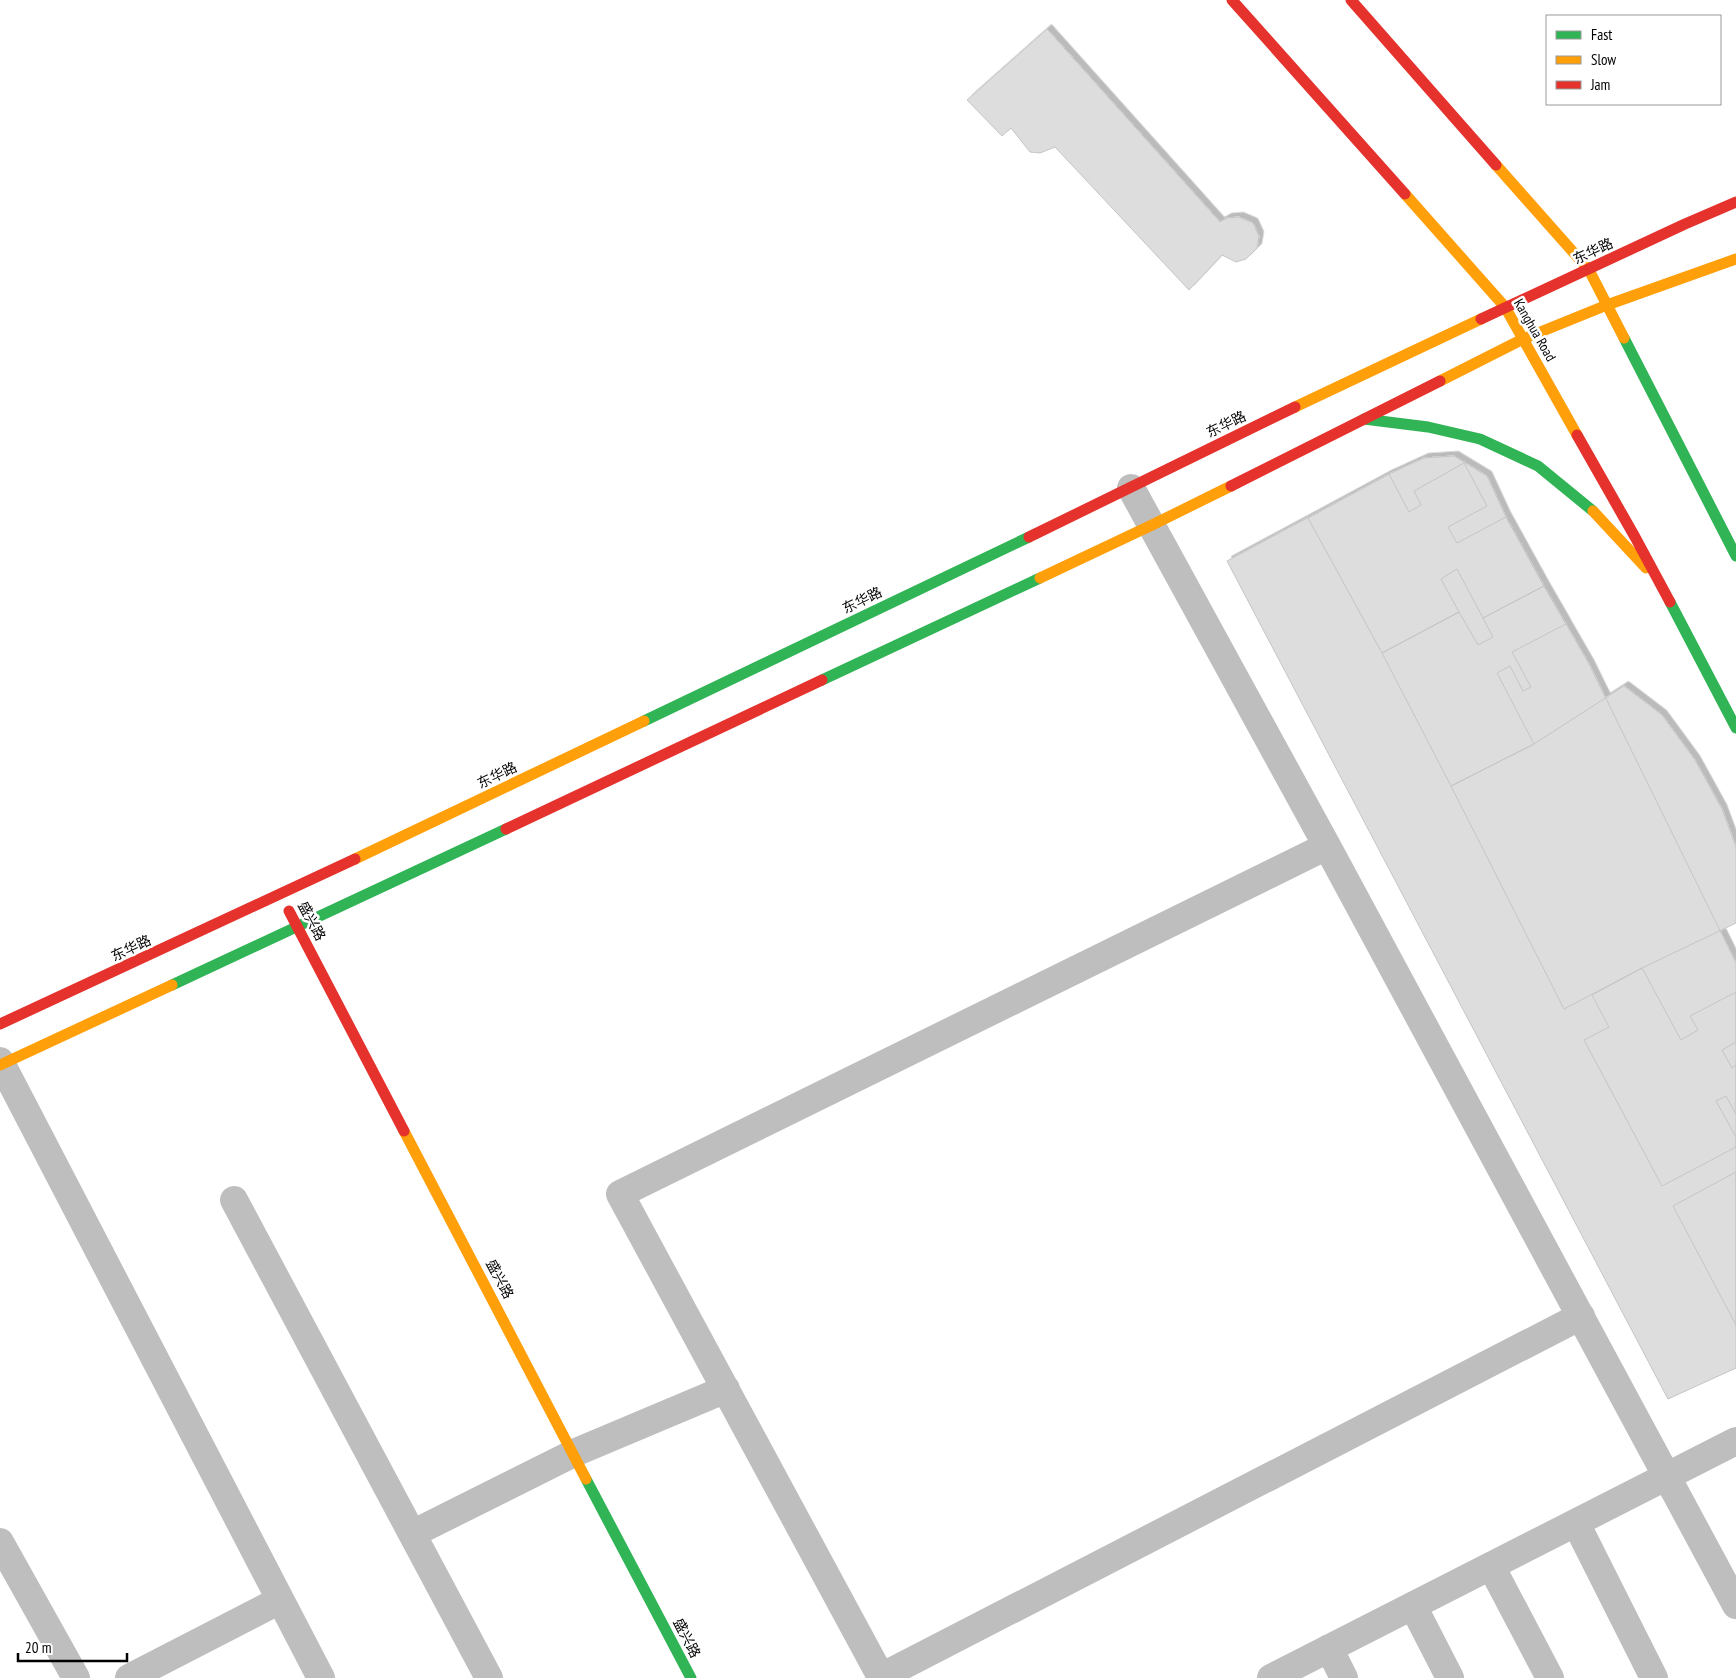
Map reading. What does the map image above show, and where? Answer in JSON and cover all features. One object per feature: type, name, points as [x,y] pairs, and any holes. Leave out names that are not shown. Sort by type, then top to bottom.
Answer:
[{"type":"main road","name":"Kanghua Road","points":[[1232,0],[1505,307],[1635,536],[1736,728]]},
{"type":"main road","points":[[1352,0],[1589,270],[1736,556]]},
{"type":"main road","name":"东华路","points":[[0,1024],[281,895],[1131,488],[1331,389],[1505,307],[1736,202]]},
{"type":"main road","points":[[1,1063],[298,927],[1152,525],[1523,339],[1607,305],[1736,259]]},
{"type":"main road","points":[[1364,419],[1428,427],[1480,439],[1538,466],[1597,514],[1659,582]]},
{"type":"main road","name":"盛兴路","points":[[281,895],[691,1678]]},
{"type":"street","points":[[1131,488],[1736,1605]]},
{"type":"street","points":[[1326,846],[620,1194],[881,1677],[1581,1316]]},
{"type":"street","points":[[1,1063],[321,1678]]},
{"type":"street","points":[[234,1200],[489,1678]]},
{"type":"street","points":[[412,1534],[574,1453],[726,1389]]},
{"type":"street","points":[[1271,1678],[1736,1441]]},
{"type":"street","points":[[1576,1523],[1654,1678]]},
{"type":"street","points":[[0,1542],[76,1678]]},
{"type":"street","points":[[1492,1566],[1550,1678]]},
{"type":"street","points":[[129,1678],[280,1600]]},
{"type":"street","points":[[1413,1606],[1450,1678]]},
{"type":"street","points":[[1329,1648],[1344,1678]]},
{"type":"building","points":[[1047,29],[1220,222],[1227,218],[1239,217],[1253,223],[1259,236],[1257,248],[1246,259],[1236,262],[1222,255],[1189,290],[1055,147],[1040,153],[1030,152],[1011,128],[1002,136],[967,100]]},
{"type":"building","points":[[1454,456],[1487,476],[1506,517],[1589,664],[1736,963],[1736,1368],[1668,1399],[1227,561],[1389,474],[1424,458]]},
{"type":"building","points":[[1464,463],[1487,506],[1448,527],[1457,543],[1506,517],[1544,586],[1483,618],[1457,569],[1441,579],[1459,612],[1382,653],[1308,518],[1389,474],[1409,512],[1421,505],[1414,491]]},
{"type":"building","points":[[1544,586],[1566,624],[1512,652],[1531,687],[1523,691],[1510,666],[1497,673],[1534,744],[1451,786],[1382,653],[1459,612],[1478,645],[1493,637],[1483,618]]},
{"type":"building","points":[[1624,686],[1662,715],[1695,760],[1722,809],[1736,847],[1736,923],[1642,968],[1564,1009],[1451,786],[1534,744]]},
{"type":"building","points":[[1642,968],[1681,1040],[1698,1030],[1690,1016],[1736,992],[1736,1042],[1722,1050],[1732,1068],[1736,1065],[1736,1114],[1726,1096],[1716,1101],[1736,1137],[1736,1147],[1662,1186],[1584,1040],[1609,1027],[1592,995]]},
{"type":"building","points":[[1736,1172],[1736,1325],[1673,1206]]},
{"type":"traffic: fast","points":[[1624,338],[1736,556]]},
{"type":"traffic: fast","points":[[1364,419],[1428,427],[1480,439],[1538,466],[1593,511]]},
{"type":"traffic: fast","points":[[644,721],[1029,537]]},
{"type":"traffic: fast","points":[[822,680],[1040,578]]},
{"type":"traffic: fast","points":[[1670,602],[1736,728]]},
{"type":"traffic: fast","points":[[172,985],[506,829]]},
{"type":"traffic: fast","points":[[586,1479],[691,1678]]},
{"type":"traffic: slow","points":[[1496,165],[1589,270],[1624,338]]},
{"type":"traffic: slow","points":[[1405,194],[1505,307],[1577,435]]},
{"type":"traffic: slow","points":[[1440,381],[1523,339],[1607,305],[1736,259]]},
{"type":"traffic: slow","points":[[1295,407],[1481,319]]},
{"type":"traffic: slow","points":[[1040,578],[1231,486]]},
{"type":"traffic: slow","points":[[1593,511],[1646,568]]},
{"type":"traffic: slow","points":[[355,859],[644,721]]},
{"type":"traffic: slow","points":[[0,1065],[172,985]]},
{"type":"traffic: slow","points":[[404,1131],[586,1479]]},
{"type":"traffic: jam","points":[[1232,0],[1405,194]]},
{"type":"traffic: jam","points":[[1351,0],[1496,165]]},
{"type":"traffic: jam","points":[[1481,319],[1736,202]]},
{"type":"traffic: jam","points":[[1231,486],[1440,381]]},
{"type":"traffic: jam","points":[[1029,537],[1295,407]]},
{"type":"traffic: jam","points":[[1577,435],[1670,602]]},
{"type":"traffic: jam","points":[[506,829],[822,680]]},
{"type":"traffic: jam","points":[[0,1024],[355,859]]},
{"type":"traffic: jam","points":[[289,911],[404,1131]]}]
